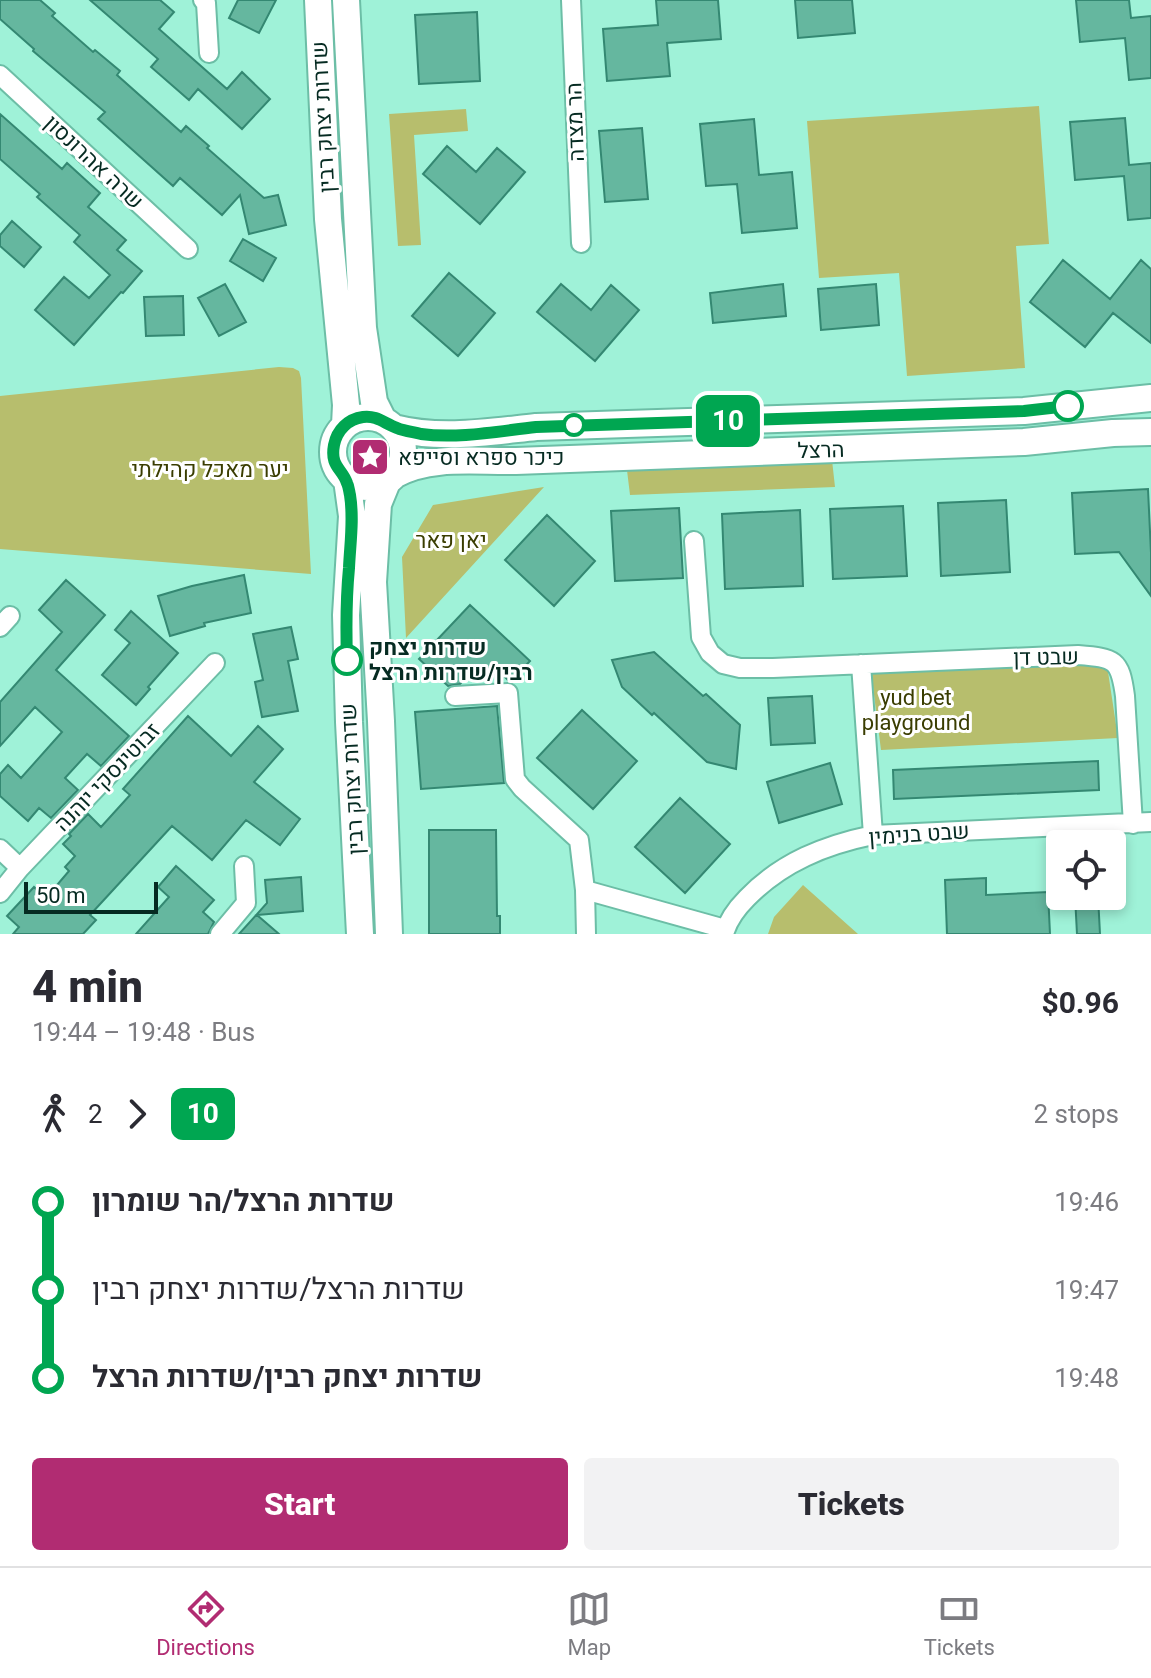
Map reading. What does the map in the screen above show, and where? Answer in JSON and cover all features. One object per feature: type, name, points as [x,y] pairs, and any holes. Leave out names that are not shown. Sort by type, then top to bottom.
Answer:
[{"type":"main road","name":"שדרות יצחק רבין","points":[[318,0],[328,219],[346,405],[345,425]]},
{"type":"main road","name":"שדרות יצחק רבין","points":[[346,0],[363,328],[374,402],[388,424]]},
{"type":"main road","points":[[388,424],[400,436],[403,445],[401,465],[391,478],[377,486],[356,485],[347,480],[334,460],[335,439],[345,425],[363,417],[373,417],[422,434],[462,435],[536,427],[1024,411],[1151,398]]},
{"type":"main road","name":"הרצל","points":[[391,478],[409,467],[434,462],[1024,442],[1151,432]]},
{"type":"main road","name":"שדרות יצחק רבין","points":[[389,934],[373,582],[378,504],[391,478]]},
{"type":"main road","name":"שדרות יצחק רבין","points":[[347,480],[352,516],[346,615],[349,722],[360,934]]},
{"type":"street","points":[[203,0],[206,3],[209,53]]},
{"type":"street","name":"הר מצדה","points":[[571,0],[581,243]]},
{"type":"street","name":"שרה אהרונסון","points":[[0,75],[188,249]]},
{"type":"street","name":"שבט דן","points":[[694,541],[701,637],[710,653],[723,664],[740,668],[1078,655],[1111,660],[1118,666],[1122,677],[1142,823]]},
{"type":"street","name":"זבוטינסקי יוהנה","points":[[0,893],[20,868],[215,663]]},
{"type":"street","points":[[861,664],[873,835]]},
{"type":"street","points":[[455,696],[508,693],[515,779],[579,840],[586,934]]},
{"type":"street","name":"שבט בנימין","points":[[725,932],[738,907],[789,863],[850,840],[873,835],[1142,823]]},
{"type":"street","points":[[0,849],[20,868]]},
{"type":"street","points":[[220,934],[246,903],[244,866]]},
{"type":"street","points":[[585,890],[725,932]]},
{"type":"green space","points":[[1039,106],[1049,244],[1016,246],[1025,368],[907,376],[899,273],[819,278],[807,121]]},
{"type":"green space","points":[[466,109],[468,131],[414,135],[421,245],[398,246],[389,114]]},
{"type":"green space","name":"יער מאכל קהילתי","points":[[279,367],[299,371],[301,378],[311,574],[0,549],[0,396]]},
{"type":"green space","points":[[831,451],[835,487],[630,495],[626,462]]},
{"type":"green space","name":"יאן פאר","points":[[544,487],[406,638],[402,557],[433,505]]},
{"type":"green space","name":"yud bet playground","points":[[1107,665],[1118,738],[881,750],[871,671]]},
{"type":"green space","points":[[803,885],[858,934],[768,934],[774,917]]},
{"type":"building","points":[[0,0],[40,0],[55,13],[52,16],[120,71],[117,75],[181,132],[186,126],[264,198],[278,195],[286,225],[249,234],[240,195],[222,215],[180,178],[173,186],[98,119],[105,112],[0,19]]},
{"type":"building","points":[[90,0],[160,0],[174,12],[159,29],[227,89],[242,72],[270,99],[242,129],[198,89],[189,100],[151,67],[158,59]]},
{"type":"building","points":[[238,0],[276,0],[259,33],[229,18]]},
{"type":"building","points":[[656,0],[718,0],[721,39],[667,43],[670,76],[607,81],[603,29],[658,25]]},
{"type":"building","points":[[795,0],[852,0],[855,33],[798,38]]},
{"type":"building","points":[[1076,0],[1129,0],[1131,18],[1151,16],[1151,78],[1129,80],[1125,38],[1080,42]]},
{"type":"building","points":[[477,12],[480,81],[419,84],[415,15]]},
{"type":"building","points":[[0,114],[62,169],[67,163],[100,193],[88,207],[126,240],[117,250],[142,271],[74,345],[35,310],[64,277],[89,298],[110,275],[74,242],[80,235],[0,159]]},
{"type":"building","points":[[1125,118],[1129,165],[1151,163],[1151,218],[1128,220],[1124,176],[1075,180],[1070,122]]},
{"type":"building","points":[[754,119],[759,175],[792,172],[797,228],[742,233],[737,184],[706,186],[700,124]]},
{"type":"building","points":[[642,128],[648,199],[605,202],[599,131]]},
{"type":"building","points":[[447,146],[476,172],[497,148],[525,172],[480,224],[423,174]]},
{"type":"building","points":[[12,221],[41,247],[24,267],[0,246],[0,235]]},
{"type":"building","points":[[243,239],[276,258],[263,281],[230,261]]},
{"type":"building","points":[[1063,260],[1110,299],[1141,260],[1151,269],[1151,343],[1113,313],[1085,347],[1030,302]]},
{"type":"building","points":[[449,273],[495,313],[458,356],[412,316]]},
{"type":"building","points":[[225,284],[246,322],[219,336],[198,298]]},
{"type":"building","points":[[561,284],[591,310],[611,285],[639,310],[595,361],[537,312]]},
{"type":"building","points":[[783,284],[786,316],[713,323],[710,293]]},
{"type":"building","points":[[876,284],[879,325],[821,330],[818,289]]},
{"type":"building","points":[[183,296],[184,335],[146,336],[144,297]]},
{"type":"building","points":[[1148,489],[1151,596],[1119,552],[1075,554],[1072,493]]},
{"type":"building","points":[[1006,500],[1010,572],[941,576],[938,503]]},
{"type":"building","points":[[903,506],[907,576],[833,579],[830,509]]},
{"type":"building","points":[[679,508],[683,578],[615,581],[611,511]]},
{"type":"building","points":[[800,510],[803,586],[725,589],[722,514]]},
{"type":"building","points":[[547,515],[595,561],[554,606],[505,560]]},
{"type":"building","points":[[244,575],[251,613],[204,623],[205,626],[170,636],[158,596]]},
{"type":"building","points":[[66,580],[105,615],[56,670],[129,736],[101,766],[87,754],[65,778],[78,790],[51,818],[39,808],[28,821],[0,796],[0,774],[8,765],[21,778],[62,732],[35,707],[0,746],[0,702],[62,632],[39,610]]},
{"type":"building","points":[[470,605],[530,661],[510,682],[498,670],[489,679],[482,673],[474,681],[468,675],[460,684],[448,686],[419,659]]},
{"type":"building","points":[[131,611],[178,653],[136,705],[102,675],[130,643],[115,630]]},
{"type":"building","points":[[291,627],[298,659],[288,661],[298,711],[262,717],[255,682],[263,680],[253,634]]},
{"type":"building","points":[[654,652],[740,725],[736,769],[707,762],[622,687],[612,660]]},
{"type":"building","points":[[812,696],[815,743],[771,745],[768,698]]},
{"type":"building","points":[[497,706],[504,783],[421,789],[415,712]]},
{"type":"building","points":[[582,710],[637,761],[593,809],[537,758]]},
{"type":"building","points":[[188,716],[231,756],[258,726],[283,749],[254,782],[300,819],[280,845],[246,820],[212,860],[172,826],[90,915],[96,920],[83,934],[13,934],[19,927],[7,916],[34,887],[46,898],[69,871],[65,867],[75,856],[63,844],[71,836],[69,834],[88,814],[101,827],[130,795],[123,789]]},
{"type":"building","points":[[1098,761],[1099,790],[894,799],[893,770]]},
{"type":"building","points":[[830,763],[842,804],[779,823],[767,782]]},
{"type":"building","points":[[680,798],[730,844],[685,893],[635,847]]},
{"type":"building","points":[[429,830],[496,830],[500,934],[429,934]]},
{"type":"building","points":[[176,866],[214,900],[203,912],[214,922],[208,934],[136,934],[169,897],[158,887]]},
{"type":"building","points":[[301,877],[303,911],[257,915],[279,934],[239,934],[267,903],[265,880]]},
{"type":"building","points":[[986,878],[986,895],[1046,892],[1050,934],[947,934],[945,880]]},
{"type":"building","points":[[1076,910],[1099,910],[1100,934],[1077,934]]},
{"type":"bus line","name":"10","points":[[347,660],[346,615],[352,516],[347,480],[338,470],[333,449],[340,431],[354,420],[373,417],[406,431],[462,435],[536,427],[1024,411],[1068,406]]},
{"type":"place","name":"כיכר ספרא וסייפא","points":[[370,457]]},
{"type":"place","name":"שדרות יצחק רבין/שדרות הרצל","points":[[347,660]]}]
